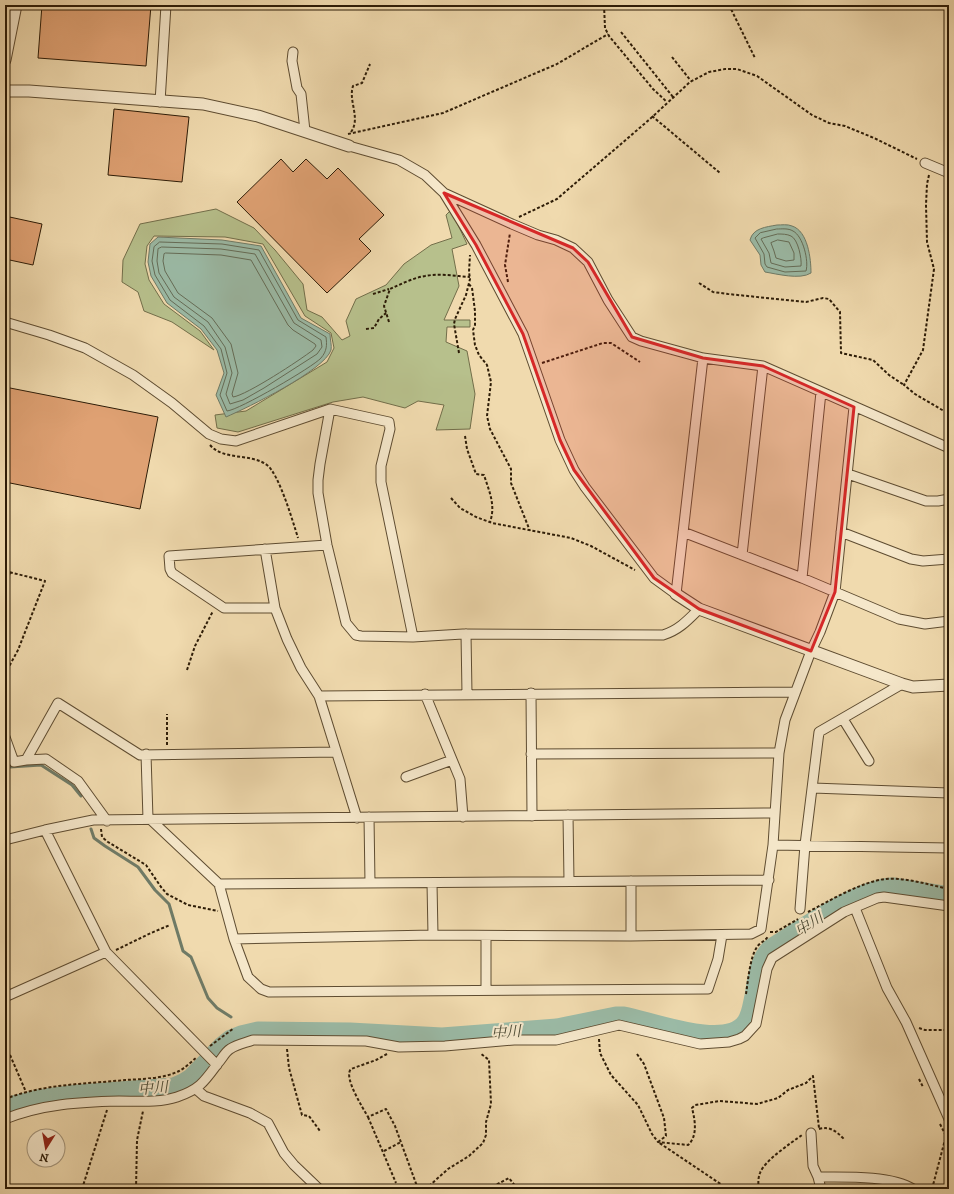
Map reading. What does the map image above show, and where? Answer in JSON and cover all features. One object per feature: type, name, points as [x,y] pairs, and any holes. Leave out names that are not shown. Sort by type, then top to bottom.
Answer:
[{"type":"street","points":[[5,60],[16,5]]},
{"type":"street","points":[[160,102],[166,5]]},
{"type":"street","points":[[293,52],[293,67],[297,88],[301,94],[305,131]]},
{"type":"street","points":[[5,91],[29,91],[160,102],[203,104],[237,110],[399,160],[425,175],[444,193],[477,247],[523,334],[560,440],[574,470],[585,487],[654,578],[699,609],[811,651],[913,687],[949,685]]},
{"type":"street","points":[[929,164],[949,173]]},
{"type":"street","points":[[444,193],[512,224],[538,235],[556,240],[573,248],[588,262],[608,300],[632,337],[641,341],[703,358],[763,366],[949,448]]},
{"type":"street","points":[[5,322],[49,334],[85,348],[134,376],[172,403],[209,434],[221,439],[236,441],[330,409],[389,422],[390,429],[381,466],[381,482],[412,637]]},
{"type":"street","points":[[676,594],[703,358]]},
{"type":"street","points":[[742,555],[763,366]]},
{"type":"street","points":[[802,578],[821,392]]},
{"type":"street","points":[[234,938],[433,935],[486,937],[722,935],[752,934],[761,929],[769,880],[773,845],[779,753],[785,720],[835,592],[854,407]]},
{"type":"street","points":[[330,409],[318,480],[318,494],[327,545],[346,623],[356,635],[412,637],[466,634],[663,635],[674,632],[699,609]]},
{"type":"street","points":[[848,474],[926,501],[949,499]]},
{"type":"street","points":[[683,532],[802,578],[899,619],[925,624],[949,621]]},
{"type":"street","points":[[841,532],[911,559],[923,561],[949,559]]},
{"type":"street","points":[[276,608],[224,608],[172,573],[169,556],[327,545]]},
{"type":"street","points":[[265,549],[276,608],[286,639],[301,668],[319,696],[357,818]]},
{"type":"street","points":[[466,634],[467,694]]},
{"type":"street","points":[[800,909],[805,846],[819,732],[844,719],[902,684]]},
{"type":"street","points":[[319,696],[531,693],[795,692]]},
{"type":"street","points":[[531,693],[532,816]]},
{"type":"street","points":[[425,694],[460,779],[463,817]]},
{"type":"street","points":[[26,760],[58,704],[140,755],[336,752]]},
{"type":"street","points":[[844,719],[869,761]]},
{"type":"street","points":[[5,737],[14,762],[46,759],[78,781],[104,821]]},
{"type":"street","points":[[531,754],[779,753]]},
{"type":"street","points":[[146,754],[149,819],[220,884],[234,938],[248,977],[261,989],[269,992],[708,989],[718,960],[722,935]]},
{"type":"street","points":[[406,777],[452,760]]},
{"type":"street","points":[[813,788],[949,793]]},
{"type":"street","points":[[5,840],[93,820],[774,813]]},
{"type":"street","points":[[568,815],[569,881]]},
{"type":"street","points":[[369,817],[370,883]]},
{"type":"street","points":[[45,830],[108,954],[217,1065]]},
{"type":"street","points":[[773,845],[949,848]]},
{"type":"street","points":[[220,884],[769,880]]},
{"type":"street","points":[[631,881],[631,936]]},
{"type":"street","points":[[432,883],[433,935]]},
{"type":"street","points":[[5,1119],[19,1113],[63,1104],[164,1100],[176,1098],[196,1089],[204,1082],[228,1050],[253,1040],[366,1041],[399,1047],[445,1046],[514,1040],[556,1040],[619,1025],[700,1044],[729,1042],[745,1036],[756,1024],[767,969],[772,958],[844,912],[877,898],[884,897],[949,906]]},
{"type":"street","points":[[855,908],[887,988],[906,1022],[949,1119]]},
{"type":"street","points":[[486,937],[486,990]]},
{"type":"street","points":[[5,997],[108,954]]},
{"type":"street","points":[[196,1089],[204,1096],[250,1113],[268,1123],[289,1159],[319,1189]]},
{"type":"street","points":[[811,1133],[813,1166],[821,1189]]},
{"type":"street","points":[[818,1177],[855,1177],[896,1182],[913,1189]]},
{"type":"path","points":[[364,5],[371,8]]},
{"type":"path","points":[[604,5],[605,28],[608,34],[652,89],[667,102]]},
{"type":"path","points":[[729,5],[755,58]]},
{"type":"path","points":[[622,32],[673,97]]},
{"type":"path","points":[[344,144],[346,136],[351,133],[443,113],[557,64],[608,34]]},
{"type":"path","points":[[672,57],[691,81]]},
{"type":"path","points":[[351,133],[354,128],[355,117],[351,91],[353,86],[362,83],[370,64]]},
{"type":"path","points":[[501,291],[508,287],[505,265],[514,220],[557,199],[691,81],[709,72],[725,69],[737,69],[757,76],[812,116],[828,123],[845,126],[929,164],[926,205],[927,242],[934,269],[932,290],[923,350],[904,385]]},
{"type":"path","points":[[652,116],[720,173]]},
{"type":"path","points":[[459,353],[454,324],[469,284],[470,256],[477,247]]},
{"type":"path","points":[[373,294],[390,289],[414,278],[438,274],[470,277]]},
{"type":"path","points":[[699,283],[713,292],[728,294],[806,302],[823,298],[829,299],[840,312],[841,353],[873,360],[888,375],[949,414]]},
{"type":"path","points":[[469,284],[472,288],[475,311],[475,325],[473,330],[475,345],[486,366],[491,382],[487,416],[490,429],[511,469],[511,482],[530,531]]},
{"type":"path","points":[[388,322],[384,306],[390,289]]},
{"type":"path","points":[[366,329],[374,328],[386,313]]},
{"type":"path","points":[[534,365],[603,343],[611,343],[640,362]]},
{"type":"path","points":[[209,434],[206,439],[216,450],[263,463],[272,470],[301,546]]},
{"type":"path","points":[[465,436],[467,449],[476,474],[484,475],[493,505],[490,522]]},
{"type":"path","points":[[451,498],[460,508],[476,517],[490,522],[571,538],[591,546],[635,570],[643,570],[647,568]]},
{"type":"path","points":[[5,570],[45,581],[18,650],[5,674]]},
{"type":"path","points":[[5,590],[10,572]]},
{"type":"path","points":[[187,670],[195,646],[217,603]]},
{"type":"path","points":[[167,714],[167,754]]},
{"type":"path","points":[[104,821],[102,837],[117,849],[146,865],[167,894],[188,905],[220,912],[227,911]]},
{"type":"path","points":[[108,954],[170,926]]},
{"type":"path","points":[[746,994],[753,957],[757,947],[767,939],[768,932]]},
{"type":"path","points":[[906,1022],[910,1022],[925,1030],[949,1030]]},
{"type":"path","points":[[5,1099],[26,1092],[55,1086],[150,1078],[174,1073],[205,1053],[234,1028]]},
{"type":"path","points":[[596,1030],[600,1053],[611,1075],[638,1105],[652,1134],[658,1142],[728,1189]]},
{"type":"path","points":[[287,1040],[289,1068],[302,1115],[309,1116],[320,1131]]},
{"type":"path","points":[[389,1052],[385,1057],[351,1069],[348,1072],[348,1077],[368,1117],[396,1183]]},
{"type":"path","points":[[428,1188],[448,1169],[469,1156],[483,1143],[486,1135],[486,1122],[491,1104],[489,1060],[480,1053]]},
{"type":"path","points":[[636,1054],[644,1064],[664,1118],[666,1136],[658,1142]]},
{"type":"path","points":[[10,1056],[26,1092]]},
{"type":"path","points":[[658,1142],[688,1145],[692,1141],[695,1124],[692,1108],[696,1105],[720,1101],[757,1104],[778,1098],[788,1090],[806,1082],[814,1076],[820,1129]]},
{"type":"path","points":[[136,1189],[136,1152],[143,1100]]},
{"type":"path","points":[[82,1189],[109,1101]]},
{"type":"path","points":[[368,1117],[386,1109],[395,1126],[418,1189]]},
{"type":"path","points":[[759,1189],[759,1175],[762,1169],[801,1135],[824,1128],[832,1129],[844,1139]]},
{"type":"path","points":[[932,1189],[946,1136]]},
{"type":"path","points":[[383,1151],[401,1142]]},
{"type":"path","points":[[488,1189],[509,1178],[516,1189]]},
{"type":"path","points":[[428,1188],[441,1189]]},
{"type":"highlighted area","points":[[444,193],[573,248],[588,262],[632,337],[703,358],[763,366],[854,407],[835,592],[811,651],[699,609],[654,578],[574,470],[560,440],[523,334],[476,245]]},
{"type":"green space","points":[[216,209],[254,228],[275,250],[303,284],[307,310],[322,317],[342,340],[350,336],[346,321],[356,299],[386,285],[404,264],[431,245],[452,238],[446,215],[451,210],[467,244],[452,249],[459,286],[444,320],[470,320],[470,327],[447,327],[446,342],[467,351],[475,394],[470,429],[436,430],[444,405],[418,401],[405,408],[363,397],[333,402],[238,432],[217,428],[215,415],[246,411],[327,362],[334,348],[331,333],[305,316],[263,244],[225,237],[154,236],[147,246],[145,264],[149,280],[164,304],[200,331],[214,350],[172,322],[144,311],[138,292],[122,282],[123,260],[140,224]]},
{"type":"water","points":[[790,225],[802,233],[808,246],[811,273],[795,276],[765,272],[761,265],[760,255],[750,240],[754,233],[764,227]]},
{"type":"water","points":[[158,237],[222,240],[261,246],[301,318],[330,334],[331,350],[326,358],[301,378],[250,406],[226,417],[216,395],[224,373],[217,350],[201,329],[167,303],[151,276],[148,262],[150,244]]},
{"type":"building","points":[[42,5],[151,5],[146,66],[38,58]]},
{"type":"building","points":[[114,109],[189,117],[182,182],[108,175]]},
{"type":"building","points":[[281,159],[293,172],[306,159],[327,179],[338,168],[384,215],[359,239],[371,251],[327,293],[237,202]]},
{"type":"building","points":[[5,216],[42,224],[33,265],[5,259]]},
{"type":"building","points":[[5,387],[158,417],[140,509],[5,482]]},
{"type":"waterway","points":[[5,755],[10,767],[41,765],[72,785],[81,796]]},
{"type":"waterway","points":[[91,829],[94,838],[138,867],[155,890],[169,904],[183,951],[191,957],[208,998],[217,1008],[231,1017]]},
{"type":"waterway","name":"中川","points":[[5,1107],[38,1099],[76,1094],[174,1087],[191,1078],[221,1047],[231,1039],[258,1031],[350,1032],[442,1037],[557,1028],[616,1016],[624,1016],[688,1032],[723,1034],[736,1030],[748,1019],[759,970],[763,959],[771,948],[830,911],[864,894],[879,889],[893,887],[949,896]]}]
